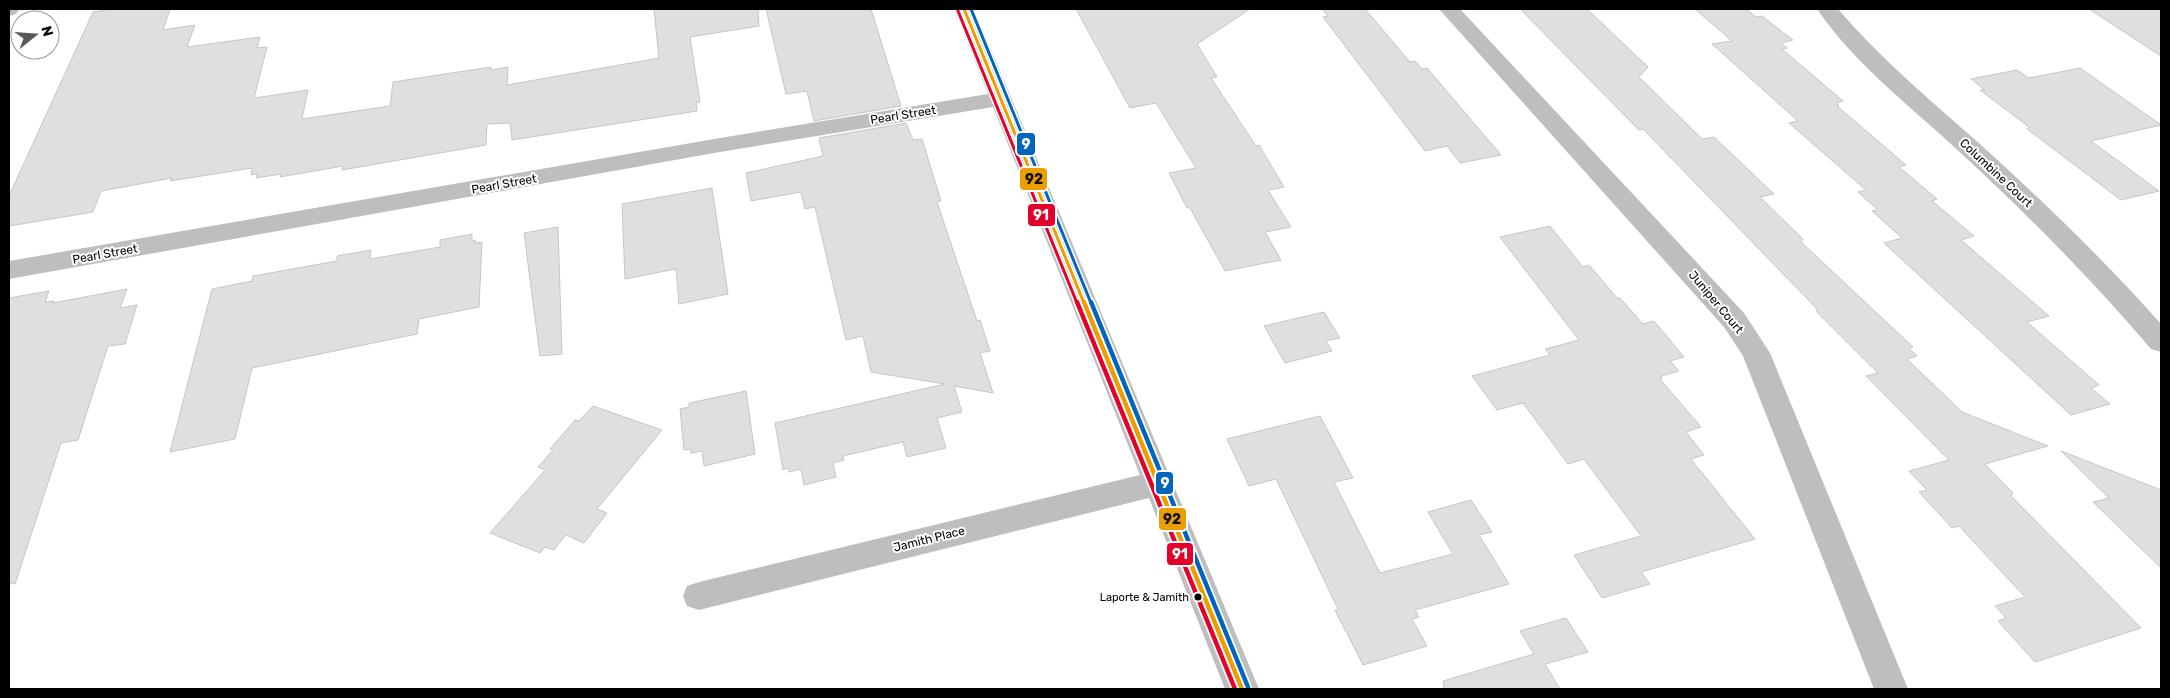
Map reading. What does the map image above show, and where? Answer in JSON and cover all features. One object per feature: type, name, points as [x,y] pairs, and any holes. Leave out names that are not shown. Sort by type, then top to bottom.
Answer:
[{"type":"street","points":[[964,9],[1242,689]]},
{"type":"street","name":"Juniper Court","points":[[1449,9],[1734,320],[1752,347],[1891,689]]},
{"type":"street","name":"Columbine Court","points":[[1827,9],[1842,28],[1885,73],[2066,238],[2161,342]]},
{"type":"street","name":"Pearl Street","points":[[9,270],[720,145],[1000,99]]},
{"type":"street","name":"Jamith Place","points":[[699,596],[1158,483]]},
{"type":"building","points":[[114,9],[170,9],[163,30],[195,25],[187,47],[260,37],[257,48],[267,47],[254,98],[308,90],[302,119],[390,106],[393,82],[491,67],[490,70],[508,67],[507,85],[659,58],[654,9],[758,9],[759,26],[690,37],[700,102],[696,103],[697,111],[512,140],[510,123],[487,124],[486,145],[342,170],[343,166],[280,177],[281,174],[256,178],[257,174],[251,175],[252,168],[170,181],[172,178],[101,191],[93,212],[9,226],[9,196],[93,12]]},
{"type":"building","points":[[766,9],[871,9],[901,106],[814,121],[807,91],[786,94]]},
{"type":"building","points":[[1076,9],[1250,9],[1197,44],[1217,77],[1211,78],[1256,146],[1259,145],[1284,187],[1268,190],[1291,227],[1265,232],[1281,260],[1225,271],[1190,208],[1187,208],[1169,173],[1196,168],[1156,103],[1130,108]]},
{"type":"building","points":[[1322,9],[1365,9],[1410,62],[1415,61],[1422,69],[1427,68],[1501,155],[1460,163],[1447,146],[1425,151],[1323,17],[1328,16]]},
{"type":"building","points":[[1520,9],[1587,9],[1648,67],[1639,77],[1702,139],[1714,137],[1774,194],[1760,197],[1803,239],[1801,242],[1913,347],[1909,348],[1917,356],[1907,359],[1962,412],[2048,446],[1985,464],[2013,493],[2011,496],[2141,628],[2035,662],[1998,621],[2006,618],[1995,606],[2025,597],[1959,526],[1952,528],[1919,492],[1927,490],[1909,471],[1949,460],[1866,376],[1878,373],[1816,311],[1818,310],[1643,129],[1639,130]]},
{"type":"building","points":[[1695,9],[1746,9],[1756,17],[1762,16],[1793,40],[1781,43],[1787,48],[1782,49],[1843,101],[1836,103],[1839,106],[1837,106],[1906,165],[1899,167],[1937,199],[1932,201],[1974,236],[1961,240],[2049,316],[2027,322],[2099,385],[2091,388],[2110,404],[2071,415],[1884,243],[1902,238],[1872,211],[1878,210],[1858,192],[1866,190],[1789,123],[1798,121],[1712,44],[1732,41]]},
{"type":"building","points":[[2089,9],[2161,9],[2161,56]]},
{"type":"building","points":[[2080,68],[2161,125],[2091,141],[2159,191],[2121,200],[2027,129],[2029,127],[1980,90],[1985,90],[1971,79],[2017,70],[2029,78]]},
{"type":"building","points":[[906,123],[913,140],[922,139],[941,201],[937,202],[977,321],[980,320],[990,351],[980,353],[993,393],[954,386],[962,412],[937,418],[946,448],[907,457],[903,442],[843,456],[844,460],[833,463],[836,477],[804,485],[801,469],[789,472],[788,468],[783,470],[775,423],[945,384],[871,372],[863,336],[846,340],[815,207],[805,209],[801,192],[751,201],[746,173],[823,156],[819,138]]},
{"type":"building","points":[[712,188],[728,294],[679,304],[676,269],[625,279],[622,204]]},
{"type":"building","points":[[1550,226],[1583,267],[1589,265],[1617,298],[1620,298],[1643,324],[1654,321],[1684,357],[1670,361],[1679,371],[1661,376],[1662,378],[1660,379],[1701,427],[1686,432],[1704,455],[1691,459],[1755,539],[1641,572],[1650,584],[1602,598],[1574,555],[1641,536],[1584,459],[1568,464],[1523,403],[1497,410],[1472,376],[1550,355],[1545,349],[1579,340],[1500,237]]},
{"type":"building","points":[[558,227],[562,354],[540,356],[524,233]]},
{"type":"building","points":[[472,234],[472,241],[475,240],[475,243],[482,242],[479,307],[419,319],[417,334],[252,368],[235,439],[170,452],[212,289],[252,281],[253,276],[337,261],[337,256],[371,250],[370,259],[440,247],[440,240]]},
{"type":"building","points":[[127,289],[120,308],[137,305],[125,344],[108,346],[78,440],[61,443],[15,584],[9,583],[9,298],[49,291],[45,302],[54,301],[53,303]]},
{"type":"building","points":[[1324,312],[1340,338],[1326,341],[1332,351],[1285,363],[1264,326]]},
{"type":"building","points":[[746,391],[755,454],[704,466],[702,451],[691,453],[691,449],[684,450],[680,409],[689,407],[689,403]]},
{"type":"building","points":[[593,406],[662,430],[597,509],[607,513],[584,543],[566,535],[554,550],[545,547],[540,553],[490,533],[545,470],[538,467],[553,450],[550,449],[575,420],[579,421]]},
{"type":"building","points":[[1320,416],[1353,478],[1334,482],[1380,573],[1453,554],[1428,512],[1471,500],[1492,532],[1479,535],[1509,584],[1415,610],[1419,617],[1412,619],[1427,646],[1363,665],[1335,610],[1338,609],[1276,479],[1249,486],[1227,439]]},
{"type":"building","points":[[2061,451],[2161,490],[2161,568],[2093,502],[2109,498]]},
{"type":"building","points":[[1566,618],[1588,652],[1545,664],[1560,689],[1444,689],[1443,681],[1534,654],[1520,631]]},
{"type":"transit line","name":"92","points":[[964,9],[1242,689]]},
{"type":"transit line","name":"9","points":[[971,9],[1248,687]]},
{"type":"transit line","name":"91","points":[[958,11],[1235,689]]},
{"type":"place","name":"Laporte & Jamith","points":[[1198,597]]}]
